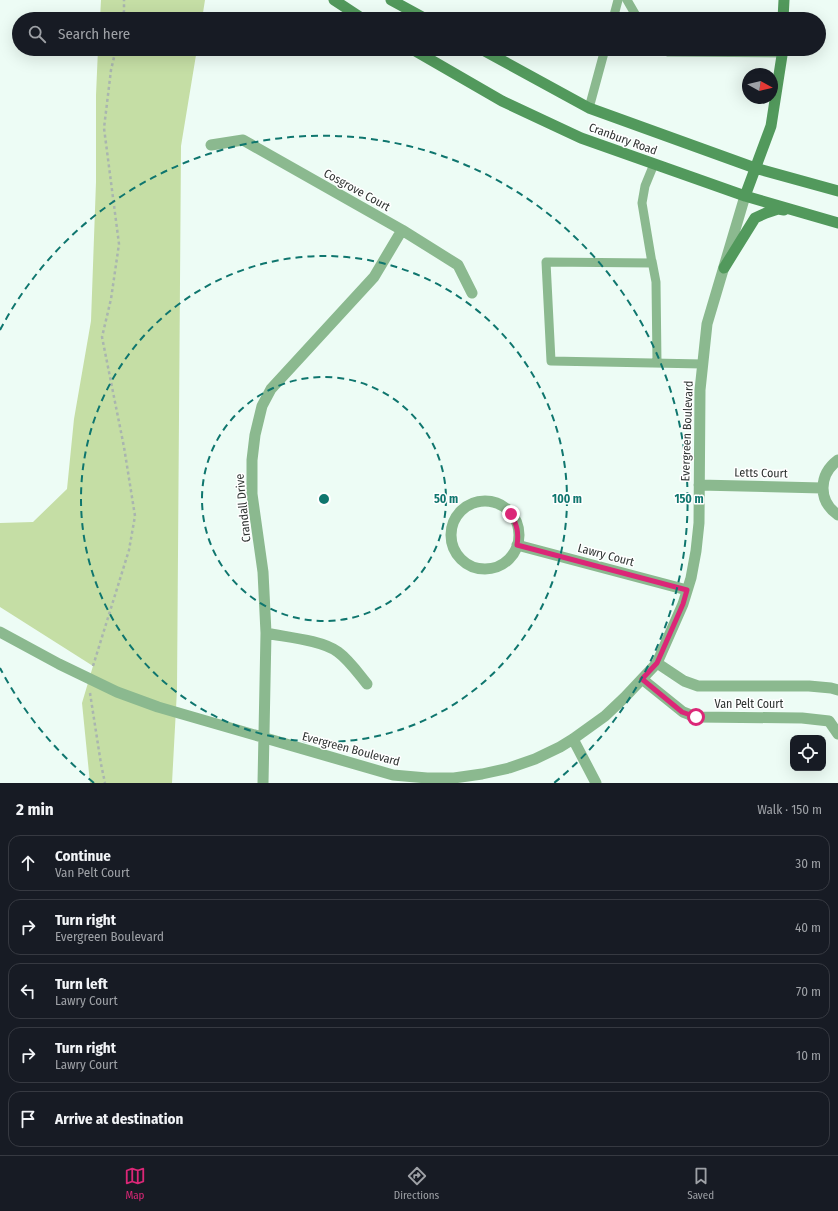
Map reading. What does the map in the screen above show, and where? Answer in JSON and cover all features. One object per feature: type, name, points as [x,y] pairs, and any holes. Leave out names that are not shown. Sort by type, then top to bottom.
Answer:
[{"type":"main road","points":[[334,0],[352,12]]},
{"type":"main road","points":[[391,0],[413,12]]},
{"type":"main road","points":[[783,12],[784,0]]},
{"type":"main road","name":"Cranbury Road","points":[[424,56],[502,101],[581,138],[745,196],[838,223]]},
{"type":"main road","name":"Cranbury Road","points":[[494,56],[589,108],[755,168],[838,191]]},
{"type":"main road","points":[[745,196],[771,126],[782,56]]},
{"type":"main road","points":[[724,268],[756,218],[778,209],[793,210]]},
{"type":"street","name":"Cosgrove Court","points":[[212,145],[243,140],[402,230],[458,265],[472,293]]},
{"type":"street","name":"Evergreen Boulevard","points":[[2,637],[90,680],[158,707],[393,775],[427,778],[461,777],[482,774],[509,768],[535,759],[560,747],[605,716],[657,663],[683,604],[691,578],[696,551],[699,485],[700,390],[708,324],[745,196]]},
{"type":"street","name":"Crandall Drive","points":[[263,783],[266,633],[264,572],[252,494],[252,460],[255,434],[262,406],[271,389],[374,277],[402,230]]},
{"type":"street","points":[[838,460],[829,468],[824,477],[822,488],[824,498],[829,508],[838,515]]},
{"type":"street","name":"Letts Court","points":[[699,485],[822,488]]},
{"type":"street","points":[[483,501],[494,502],[511,514],[516,524],[518,534],[517,545],[506,562],[496,567],[486,569],[476,568],[466,564],[458,557],[453,548],[451,538],[452,527],[456,517],[463,509],[472,504],[483,501]]},
{"type":"street","name":"Lawry Court","points":[[517,545],[687,590]]},
{"type":"street","points":[[266,633],[331,647],[343,657],[367,684]]},
{"type":"street","name":"Van Pelt Court","points":[[657,663],[684,681],[698,686],[809,686],[838,690]]},
{"type":"street","name":"Van Pelt Court","points":[[642,679],[682,712],[696,717],[802,718],[828,721],[837,729]]},
{"type":"street","points":[[573,739],[596,783]]},
{"type":"lane","points":[[615,12],[618,0]]},
{"type":"lane","points":[[626,0],[634,12]]},
{"type":"lane","points":[[589,108],[603,56]]},
{"type":"lane","points":[[654,164],[645,186],[642,202],[656,282],[657,363]]},
{"type":"lane","points":[[652,261],[652,263],[546,262],[551,361],[703,364]]},
{"type":"path","points":[[124,0],[124,12]]},
{"type":"path","points":[[105,783],[90,695],[90,680],[129,550],[134,516],[124,447],[102,337],[111,299],[119,244],[104,128],[111,70],[114,56]]},
{"type":"green space","points":[[101,0],[205,0],[203,12],[100,12]]},
{"type":"green space","points":[[98,56],[196,56],[181,146],[177,690],[172,783],[90,783],[82,703],[93,666],[0,607],[0,523],[33,522],[67,489],[74,419],[91,321],[96,182]]},
{"type":"route","points":[[511,514],[516,524],[518,534],[517,545],[687,590],[683,604],[657,663],[642,679],[682,712],[696,717]]}]
